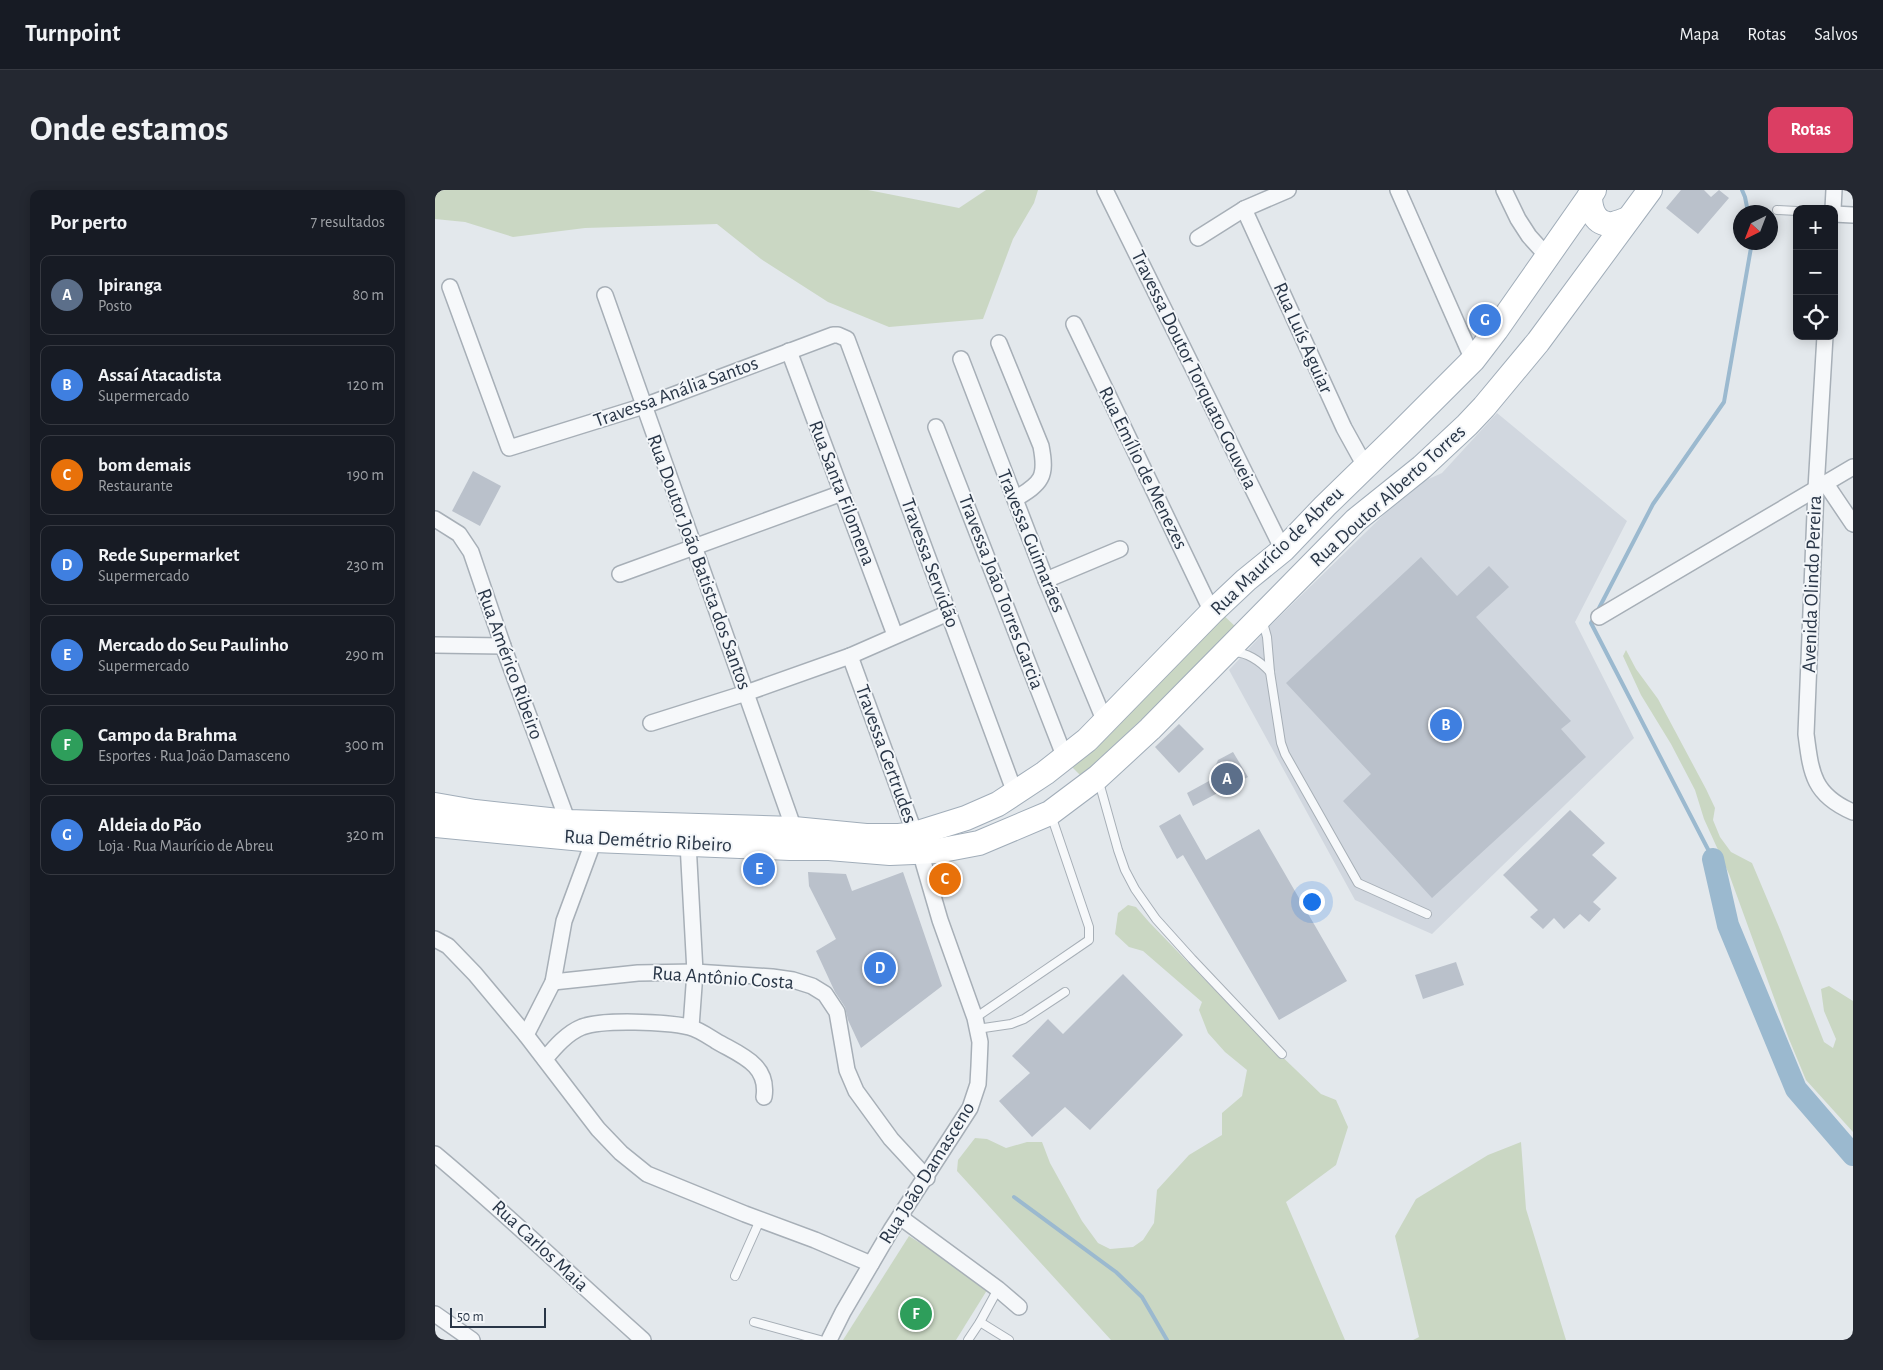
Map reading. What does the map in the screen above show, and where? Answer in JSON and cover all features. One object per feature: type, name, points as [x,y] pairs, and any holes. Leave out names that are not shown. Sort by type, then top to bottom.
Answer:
[{"type":"main road","name":"Rua Doutor Alberto Torres","points":[[911,841],[937,852],[979,843],[1050,813],[1098,777],[1150,729],[1356,520],[1403,483],[1484,407],[1538,342],[1649,190]]},
{"type":"main road","name":"Rua Maurício de Abreu","points":[[911,841],[998,804],[1065,758],[1087,740],[1213,612],[1246,580],[1283,550],[1473,360],[1592,192]]},
{"type":"main road","points":[[1592,192],[1590,207],[1592,213],[1602,222],[1609,224],[1628,219]]},
{"type":"main road","points":[[1372,507],[1374,497],[1370,486],[1362,480],[1364,468],[1375,472],[1378,478],[1388,485],[1403,483]]},
{"type":"main road","points":[[435,812],[475,812],[568,822],[793,829],[911,841]]},
{"type":"main road","name":"Rua Demétrio Ribeiro","points":[[435,812],[594,840],[829,848],[890,853],[911,841]]},
{"type":"street","name":"Travessa Doutor Torquato Gouveia","points":[[1105,190],[1283,550]]},
{"type":"street","points":[[1198,238],[1244,209],[1288,190]]},
{"type":"street","points":[[1399,190],[1473,360]]},
{"type":"street","points":[[1504,190],[1518,219],[1529,236],[1547,256]]},
{"type":"street","points":[[1833,205],[1834,190]]},
{"type":"street","name":"Rua Luís Aguiar","points":[[1244,209],[1364,468]]},
{"type":"street","points":[[1838,214],[1853,215]]},
{"type":"street","name":"Travessa Anália Santos","points":[[450,287],[509,448],[643,406],[789,351],[833,336],[842,336]]},
{"type":"street","name":"Rua Doutor João Batista dos Santos","points":[[605,295],[793,829]]},
{"type":"street","name":"Rua Emílio de Menezes","points":[[1073,324],[1213,612]]},
{"type":"street","name":"Travessa Servidão","points":[[842,336],[847,339],[852,352],[1015,793]]},
{"type":"street","name":"Avenida Olindo Pereira","points":[[1825,340],[1821,486],[1806,734],[1810,761],[1818,786],[1826,796],[1853,812]]},
{"type":"street","points":[[999,344],[1041,446],[1044,463],[1043,474],[1038,483],[1015,499]]},
{"type":"street","name":"Rua Santa Filomena","points":[[789,351],[895,635]]},
{"type":"street","name":"Travessa Guimarães","points":[[961,359],[1046,580],[1105,722]]},
{"type":"street","name":"Travessa João Torres Garcia","points":[[936,427],[1065,758]]},
{"type":"street","points":[[1599,616],[1853,467]]},
{"type":"street","points":[[1821,486],[1853,524]]},
{"type":"street","points":[[620,574],[842,493]]},
{"type":"street","name":"Rua Américo Ribeiro","points":[[435,519],[459,534],[466,543],[568,822]]},
{"type":"street","points":[[1046,580],[1121,549]]},
{"type":"street","points":[[651,723],[746,693],[850,656],[948,613]]},
{"type":"street","points":[[435,645],[503,646]]},
{"type":"street","name":"Travessa Gertrudes","points":[[850,656],[911,841]]},
{"type":"street","points":[[526,1035],[553,982],[564,921],[594,840]]},
{"type":"street","name":"Rua João Damasceno","points":[[829,1340],[899,1217],[927,1178],[970,1108],[978,1084],[980,1042],[976,1024],[911,841]]},
{"type":"street","points":[[688,843],[695,972],[691,1027]]},
{"type":"street","points":[[435,938],[448,946],[475,974],[526,1035],[598,1129],[621,1153],[647,1174],[871,1264]]},
{"type":"street","name":"Rua Antônio Costa","points":[[553,982],[638,973],[695,972],[793,980],[812,986],[825,994],[837,1012],[847,1070],[856,1091],[891,1139],[927,1178]]},
{"type":"street","points":[[545,1059],[559,1043],[574,1031],[589,1025],[605,1022],[691,1027],[746,1057],[757,1067],[765,1083],[764,1097]]},
{"type":"street","name":"Rua Carlos Maia","points":[[435,1154],[491,1200],[558,1264],[643,1340]]},
{"type":"street","points":[[899,1217],[998,1289],[1019,1307]]},
{"type":"street","points":[[435,1314],[472,1340]]},
{"type":"lane","points":[[1778,210],[1793,211]]},
{"type":"lane","points":[[1260,616],[1267,637],[1270,672],[1281,743],[1285,754],[1358,883],[1427,914]]},
{"type":"lane","points":[[1221,655],[1237,652],[1261,662],[1270,672]]},
{"type":"lane","points":[[1098,777],[1100,792],[1118,850],[1125,870],[1135,889],[1156,919],[1282,1054]]},
{"type":"lane","points":[[976,1024],[1089,940],[1090,935],[1086,917],[1050,813]]},
{"type":"lane","points":[[976,1024],[1011,1024],[1024,1019],[1065,992]]},
{"type":"lane","points":[[735,1276],[760,1220]]},
{"type":"lane","points":[[968,1340],[998,1289]]},
{"type":"lane","points":[[754,1322],[820,1340]]},
{"type":"lane","points":[[980,1322],[1009,1340]]},
{"type":"shaded area","points":[[1497,413],[1627,521],[1575,622],[1634,738],[1432,934],[1355,900],[1229,670],[1271,625],[1413,486],[1442,473]]},
{"type":"green space","points":[[435,190],[868,190],[959,208],[986,190],[1038,190],[1034,203],[1013,239],[983,319],[889,327],[828,302],[761,259],[717,224],[585,228],[513,237],[465,222],[435,219]]},
{"type":"green space","points":[[1220,612],[1238,629],[1081,776],[1069,764]]},
{"type":"green space","points":[[1626,650],[1636,669],[1658,699],[1706,789],[1715,808],[1713,820],[1720,837],[1731,852],[1752,863],[1824,1042],[1833,1048],[1836,1039],[1824,1011],[1821,989],[1829,986],[1853,1001],[1853,1132],[1806,1080],[1789,1039],[1729,874],[1704,819],[1695,790],[1671,744],[1641,695],[1623,656]]},
{"type":"green space","points":[[1128,905],[1136,907],[1240,1016],[1321,1094],[1336,1100],[1348,1127],[1336,1165],[1286,1202],[1345,1340],[1111,1340],[957,1171],[958,1160],[975,1138],[987,1139],[1006,1148],[1027,1142],[1042,1142],[1050,1163],[1082,1221],[1098,1243],[1110,1249],[1133,1247],[1143,1240],[1154,1223],[1157,1190],[1189,1155],[1222,1135],[1222,1113],[1242,1096],[1247,1070],[1225,1052],[1208,1033],[1199,1010],[1202,1002],[1143,951],[1129,947],[1115,934],[1118,913]]},
{"type":"green space","points":[[1521,1142],[1526,1209],[1566,1340],[1413,1340],[1419,1337],[1395,1236],[1416,1199],[1488,1155]]},
{"type":"green space","points":[[909,1236],[989,1287],[956,1340],[843,1340]]},
{"type":"building","points":[[1681,190],[1704,190],[1711,197],[1719,190],[1729,198],[1698,234],[1666,208]]},
{"type":"building","points":[[473,471],[501,486],[480,526],[452,511]]},
{"type":"building","points":[[1421,557],[1457,596],[1489,566],[1509,587],[1476,617],[1571,721],[1561,729],[1586,757],[1432,898],[1343,801],[1371,774],[1286,683]]},
{"type":"building","points":[[1179,724],[1204,749],[1179,773],[1155,747]]},
{"type":"building","points":[[1233,752],[1248,777],[1193,806],[1187,793],[1209,781],[1218,760]]},
{"type":"building","points":[[1570,810],[1605,843],[1592,855],[1617,878],[1593,902],[1601,909],[1589,922],[1580,914],[1564,929],[1554,918],[1543,929],[1530,917],[1538,910],[1503,875]]},
{"type":"building","points":[[1180,814],[1206,860],[1259,829],[1347,981],[1279,1020],[1183,855],[1177,859],[1159,826]]},
{"type":"building","points":[[808,872],[846,874],[852,891],[903,872],[942,986],[861,1048],[848,1020],[845,1007],[835,992],[816,951],[836,939],[809,886]]},
{"type":"building","points":[[1456,962],[1464,985],[1423,999],[1415,975]]},
{"type":"building","points":[[1123,974],[1183,1035],[1090,1130],[1065,1107],[1032,1137],[999,1101],[1030,1073],[1012,1056],[1048,1019],[1063,1034]]},
{"type":"waterway","points":[[1742,190],[1747,205]]},
{"type":"waterway","points":[[1597,612],[1653,504],[1724,402],[1751,250]]},
{"type":"waterway","points":[[1594,618],[1591,623],[1713,859]]},
{"type":"waterway","points":[[1713,859],[1728,925],[1796,1089],[1853,1155]]},
{"type":"waterway","points":[[1014,1197],[1116,1272],[1142,1297],[1167,1340]]},
{"type":"place","name":"Aldeia do Pão","points":[[1485,320]]},
{"type":"place","name":"Assaí Atacadista","points":[[1446,725]]},
{"type":"place","name":"Ipiranga","points":[[1227,779]]},
{"type":"place","name":"Mercado do Seu Paulinho","points":[[759,869]]},
{"type":"place","name":"bom demais","points":[[945,879]]},
{"type":"place","name":"Rede Supermarket","points":[[880,968]]},
{"type":"place","name":"Campo da Brahma","points":[[916,1314]]}]
